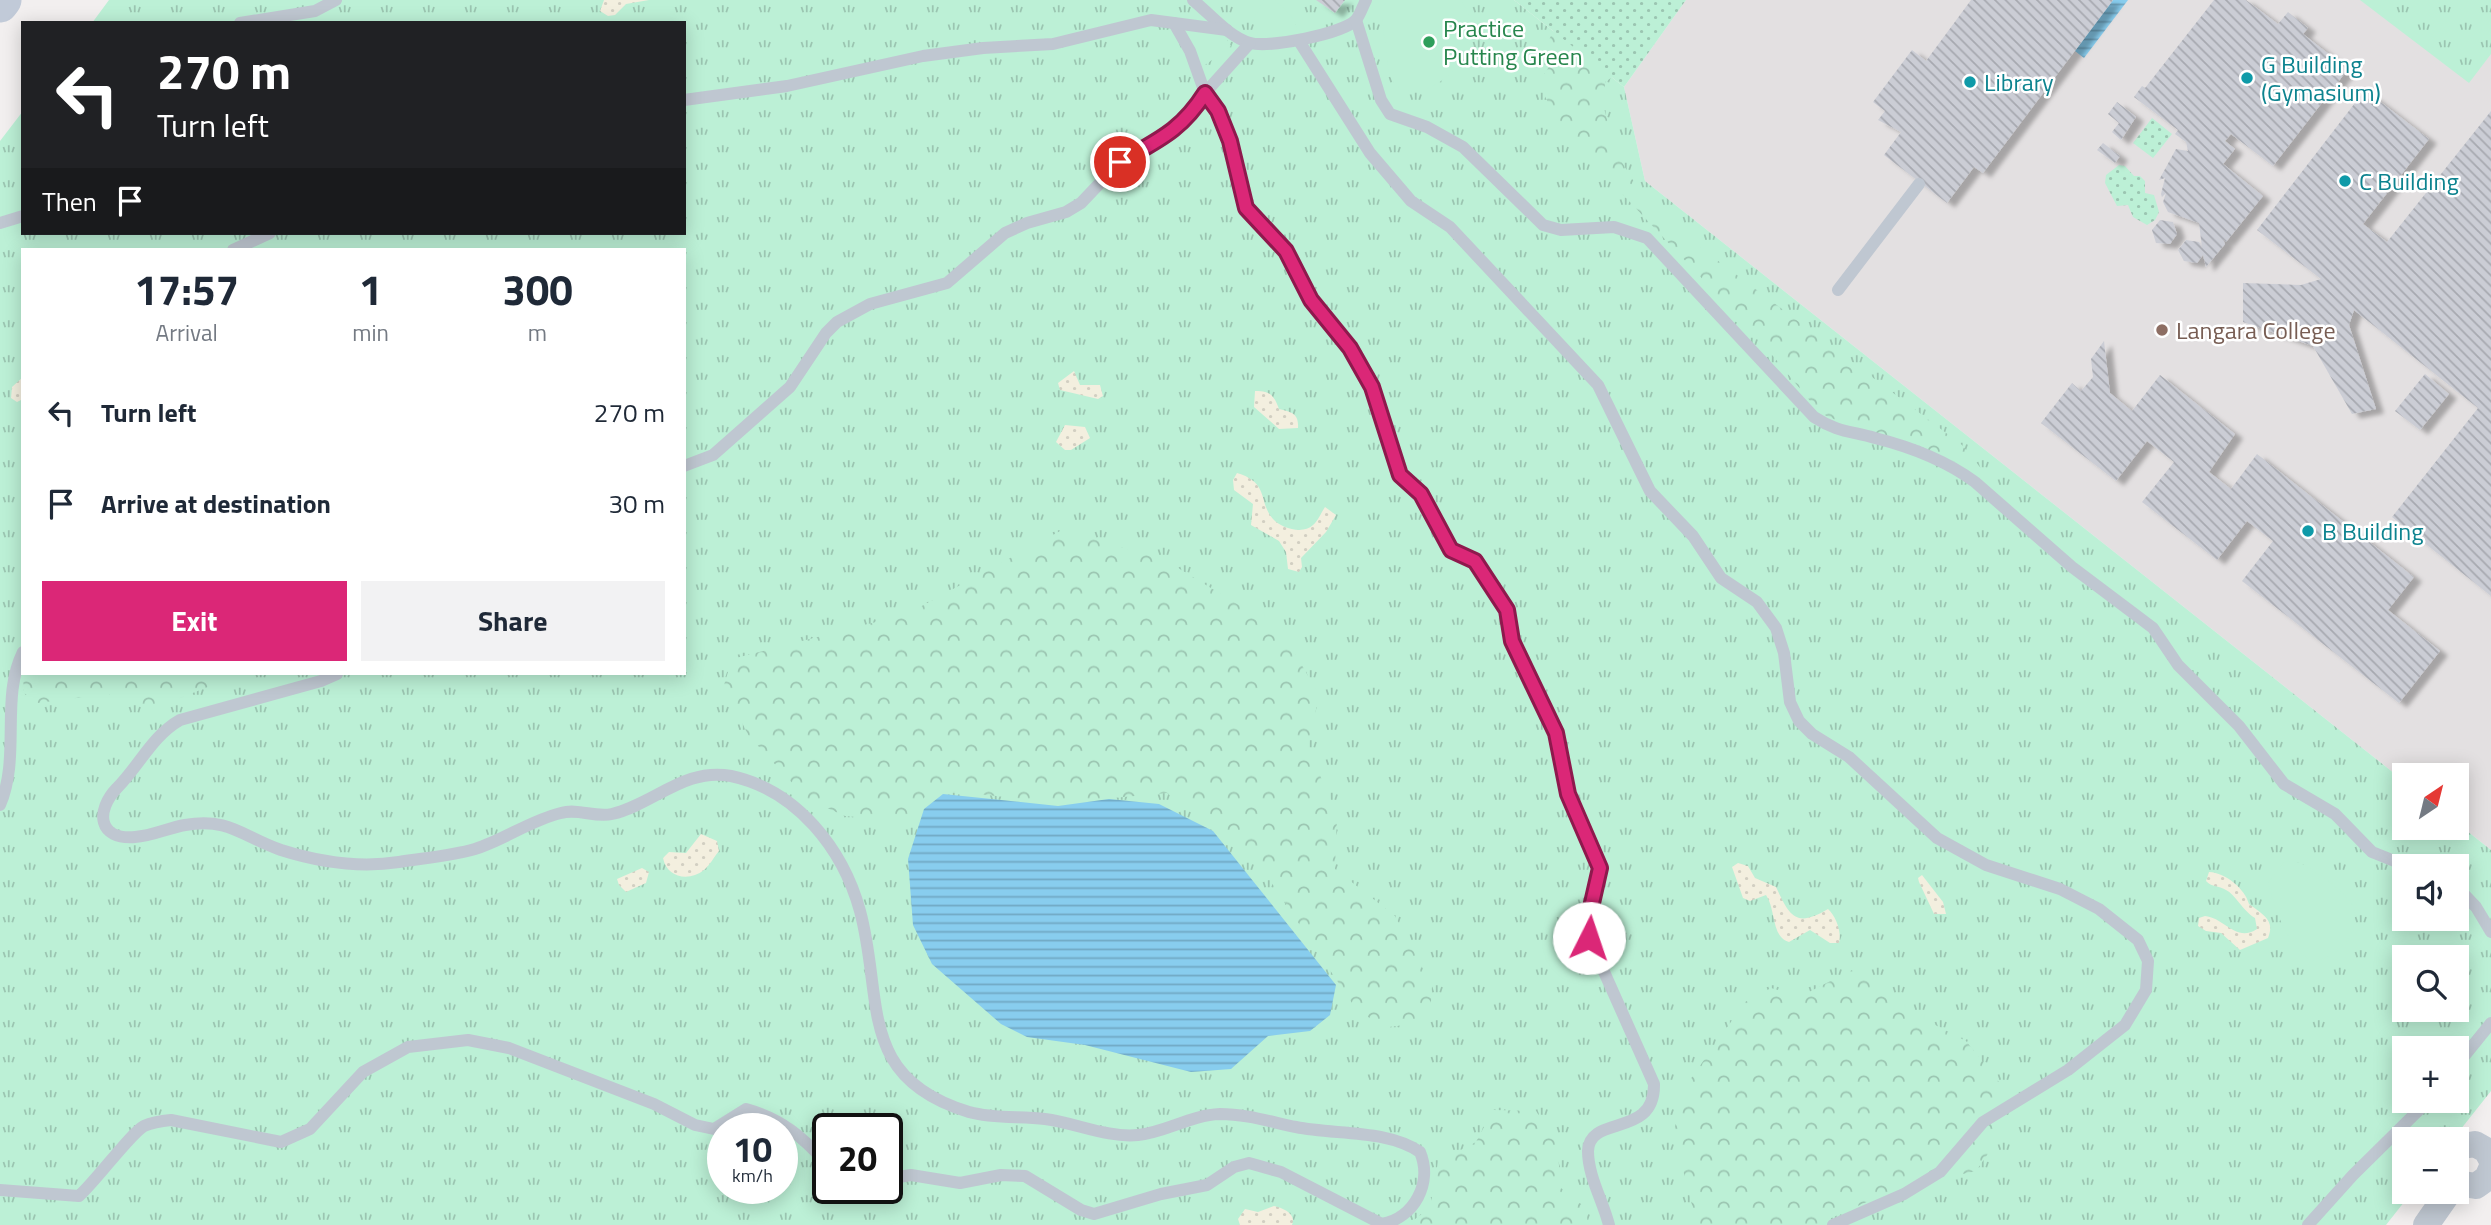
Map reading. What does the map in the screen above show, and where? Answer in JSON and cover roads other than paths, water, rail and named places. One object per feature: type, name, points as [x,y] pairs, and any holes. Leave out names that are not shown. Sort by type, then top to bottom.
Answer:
[{"type":"main road","points":[[0,4],[3,0]]},
{"type":"street","points":[[2469,1185],[2476,1186],[2484,1159]]},
{"type":"street","points":[[2426,1225],[2441,1204]]},
{"type":"lane","points":[[252,21],[315,11],[336,0]]},
{"type":"lane","points":[[1193,0],[1227,30],[1250,43],[1279,45],[1341,28],[1356,20],[1366,0]]},
{"type":"lane","points":[[686,100],[787,86],[923,56],[1053,44],[1151,20],[1227,30]]},
{"type":"lane","points":[[1356,20],[1381,100],[1390,114],[1433,130],[1463,147],[1543,225],[1561,230],[1614,227],[1647,238],[1660,248],[1814,417],[1848,434],[1873,437],[1921,452],[1958,469],[2072,567],[2153,628],[2178,665],[2239,726],[2284,784],[2335,814],[2372,852],[2392,860]]},
{"type":"lane","points":[[1174,23],[1190,51],[1205,93],[1218,111],[1230,141],[1246,208],[1286,251],[1311,300],[1350,348],[1372,387],[1400,475],[1421,494],[1451,550],[1475,561],[1507,610],[1512,641],[1556,733],[1568,794],[1600,868],[1587,925],[1589,938],[1654,1084],[1654,1100],[1649,1110],[1594,1136],[1588,1147],[1589,1163],[1609,1225]]},
{"type":"lane","points":[[1299,41],[1370,153],[1411,201],[1450,228],[1598,385],[1650,491],[1693,536],[1721,578],[1757,602],[1776,628],[1784,653],[1790,702],[1799,721],[1812,734],[1849,757],[1937,838],[1986,865],[2060,889],[2099,909],[2138,940],[2148,961],[2146,990],[2125,1025],[2068,1070],[1983,1122],[1940,1171],[1904,1195],[1833,1225]]},
{"type":"lane","points":[[686,465],[713,455],[790,387],[826,333],[837,322],[870,304],[947,283],[1005,233],[1027,223],[1066,212],[1082,203],[1120,162],[1173,132],[1190,117],[1205,93],[1250,43]]},
{"type":"lane","points":[[1838,290],[1919,184]]},
{"type":"lane","points":[[0,223],[21,217]]},
{"type":"lane","points":[[237,248],[266,235]]},
{"type":"lane","points":[[0,806],[11,749],[7,713],[12,673],[21,656]]},
{"type":"lane","points":[[335,675],[180,720],[163,729],[127,778],[106,800],[102,812],[104,824],[114,834],[138,837],[186,825],[220,823],[281,850],[359,866],[378,865],[472,850],[564,812],[608,815],[690,778],[709,774],[743,779],[775,792],[794,806],[812,823],[836,856],[861,913],[881,1037],[904,1074],[933,1097],[972,1113],[1057,1121],[1117,1135],[1137,1135],[1204,1115],[1243,1116],[1297,1128],[1401,1142],[1420,1152],[1424,1172],[1418,1198],[1411,1208],[1401,1217],[1382,1224],[1281,1172],[1249,1163],[1234,1167],[1207,1185],[1161,1194],[1094,1214],[1081,1210],[1025,1176],[1001,1175],[960,1183],[911,1175],[903,1176]]},
{"type":"lane","points":[[2469,900],[2491,932]]},
{"type":"lane","points":[[2469,1050],[2491,1023]]},
{"type":"lane","points":[[0,1190],[79,1196],[99,1178],[141,1128],[156,1121],[171,1120],[281,1142],[310,1129],[363,1072],[408,1047],[468,1040],[509,1048],[654,1104],[695,1125],[714,1129],[746,1109],[771,1116],[802,1136],[812,1147]]},
{"type":"lane","points":[[2308,1225],[2334,1194],[2416,1113]]},
{"type":"water","points":[[2113,0],[2128,0],[2084,58],[2075,51]]},
{"type":"water","points":[[943,794],[1058,806],[1109,799],[1159,804],[1213,831],[1336,985],[1330,1015],[1310,1031],[1268,1036],[1231,1069],[1191,1072],[1085,1045],[1027,1037],[1001,1024],[932,964],[913,925],[908,859],[924,809]]},
{"type":"place","name":"Practice Putting Green","points":[[1429,42]]},
{"type":"place","name":"G Building (Gymasium)","points":[[2247,78]]},
{"type":"place","name":"Library","points":[[1970,82]]},
{"type":"place","name":"C Building","points":[[2345,181]]},
{"type":"place","name":"Langara College","points":[[2162,330]]},
{"type":"place","name":"B Building","points":[[2308,531]]}]
